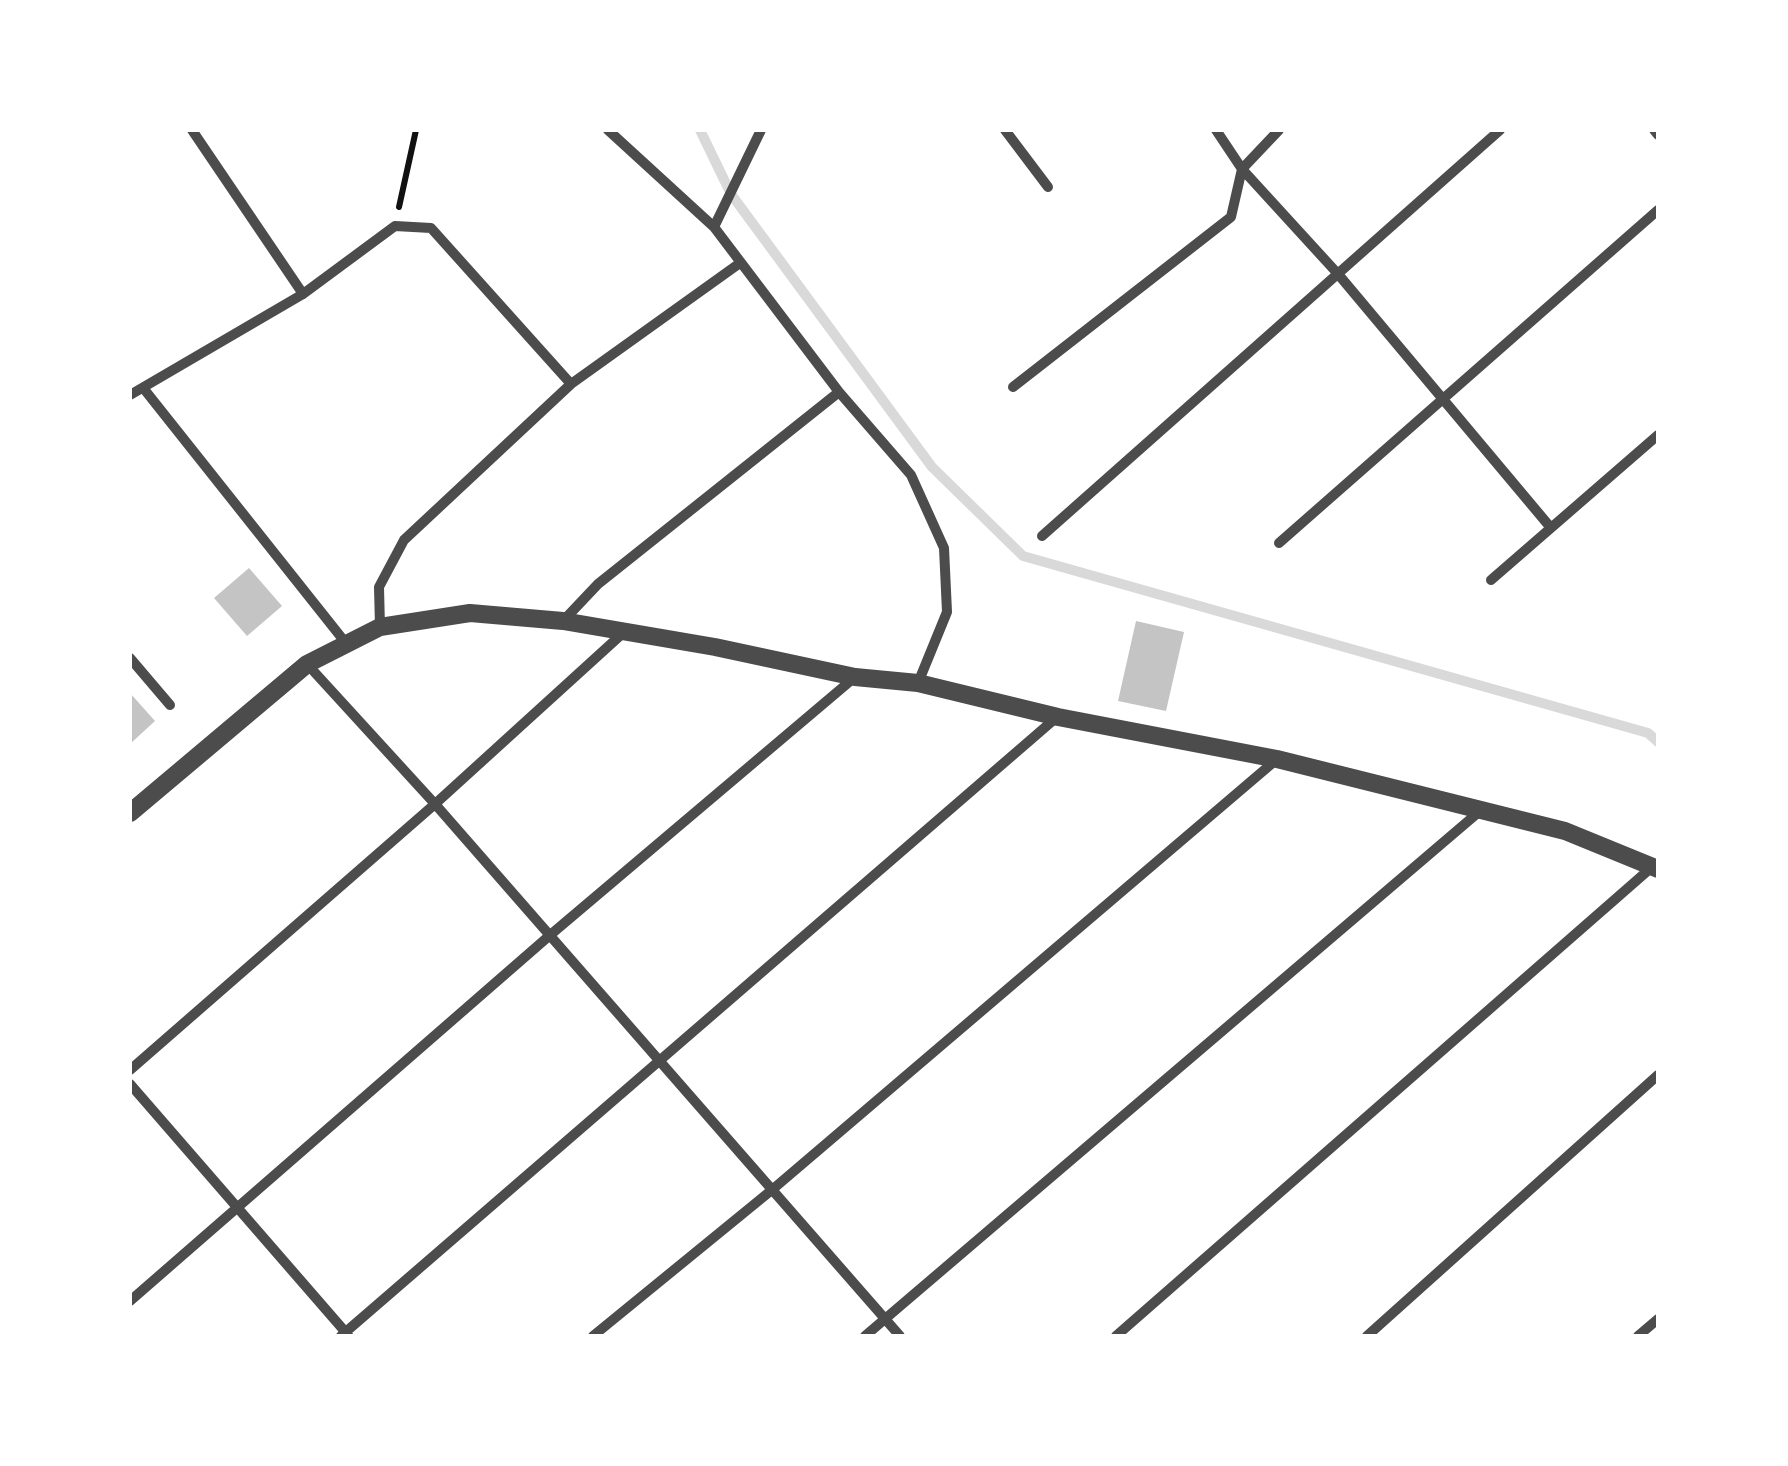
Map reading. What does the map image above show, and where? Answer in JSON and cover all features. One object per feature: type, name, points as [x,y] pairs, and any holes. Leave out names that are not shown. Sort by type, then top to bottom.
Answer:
[{"type":"street","points":[[192,130],[303,294]]},
{"type":"street","points":[[608,130],[714,227],[839,392],[911,476],[944,548],[947,612],[918,683]]},
{"type":"street","points":[[714,227],[760,130]]},
{"type":"street","points":[[1005,130],[1048,187]]},
{"type":"street","points":[[1216,130],[1242,168],[1338,274],[1551,528]]},
{"type":"street","points":[[1013,387],[1231,217],[1242,168],[1279,130]]},
{"type":"street","points":[[1042,536],[1500,130]]},
{"type":"street","points":[[1279,543],[1658,210]]},
{"type":"street","points":[[130,396],[303,294],[396,226],[430,228],[570,384]]},
{"type":"street","points":[[380,627],[379,587],[404,540],[570,384],[740,263]]},
{"type":"street","points":[[144,389],[345,642]]},
{"type":"street","points":[[562,621],[598,584],[839,392]]},
{"type":"street","points":[[1491,580],[1658,435]]},
{"type":"street","points":[[130,814],[307,664],[380,627],[470,613],[562,621],[716,647],[855,677],[918,683],[1058,717],[1277,759],[1565,831],[1656,870],[1116,1336]]},
{"type":"street","points":[[130,1070],[435,804],[623,633]]},
{"type":"street","points":[[130,658],[170,705]]},
{"type":"street","points":[[307,664],[435,804],[900,1336]]},
{"type":"street","points":[[130,1301],[549,936],[855,677]]},
{"type":"street","points":[[130,1084],[345,1335],[1058,717]]},
{"type":"street","points":[[592,1336],[773,1189],[1277,759]]},
{"type":"street","points":[[865,1336],[1482,810]]},
{"type":"street","points":[[1367,1336],[1658,1074]]},
{"type":"street","points":[[1638,1336],[1658,1319]]},
{"type":"path","points":[[396,226],[416,130]]},
{"type":"building","points":[[249,568],[282,606],[247,636],[214,598]]},
{"type":"building","points":[[1136,621],[1184,632],[1166,711],[1118,701]]},
{"type":"building","points":[[130,693],[155,721],[130,744]]},
{"type":"waterway","points":[[700,130],[731,194],[932,467],[1023,556],[1648,733],[1658,742]]}]
